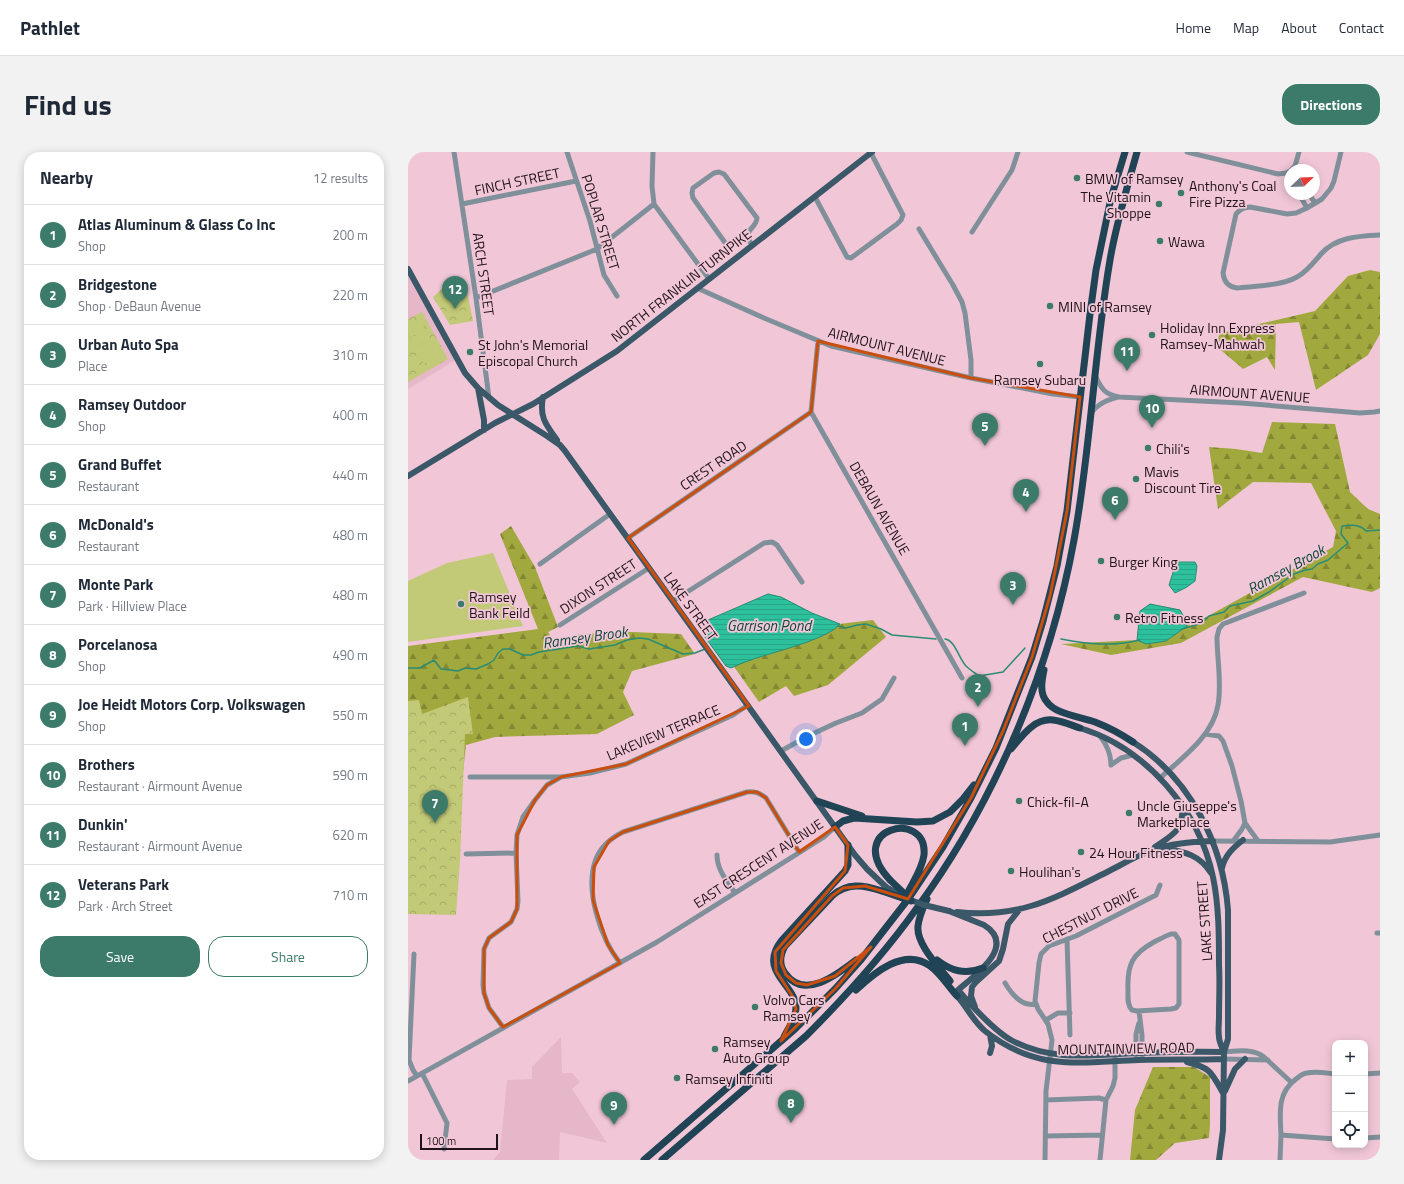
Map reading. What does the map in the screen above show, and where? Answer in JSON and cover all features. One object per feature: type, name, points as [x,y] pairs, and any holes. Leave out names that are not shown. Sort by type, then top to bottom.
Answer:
[{"type":"highway","points":[[644,1160],[781,1042],[830,994],[872,947],[942,848],[986,769],[1003,731],[1032,657],[1051,592],[1067,511],[1098,257],[1111,198],[1125,152]]},
{"type":"highway","points":[[662,1160],[806,1036],[865,974],[919,906],[950,859],[979,809],[1006,755],[1027,705],[1047,647],[1062,595],[1074,540],[1094,373],[1111,255],[1137,152]]},
{"type":"highway","points":[[1133,166],[1144,152]]},
{"type":"highway","points":[[1047,647],[1042,685],[1043,696],[1049,705],[1057,710],[1103,726],[1133,742]]},
{"type":"highway","points":[[1006,755],[1030,728],[1041,722],[1053,720],[1080,728]]},
{"type":"highway","points":[[835,827],[851,819],[928,822],[937,819],[950,812],[959,803],[986,769]]},
{"type":"highway","points":[[816,801],[870,819]]},
{"type":"highway","points":[[894,917],[919,872],[924,854],[923,846],[917,835],[909,830],[901,828],[889,830],[882,835],[876,845],[877,862],[890,880],[912,901]]},
{"type":"highway","points":[[781,1042],[794,1018],[796,1009],[793,997],[776,971],[774,962],[775,952],[782,940],[846,871],[848,865],[848,845]]},
{"type":"highway","points":[[935,881],[921,914],[918,926],[919,939],[957,993]]},
{"type":"highway","points":[[872,947],[840,973],[819,983],[807,985],[796,983],[789,978],[782,967],[781,958],[785,946],[835,893],[847,887],[857,885],[884,889],[912,901]]},
{"type":"highway","points":[[930,954],[944,965],[954,970],[968,972],[983,968]]},
{"type":"highway","points":[[826,1016],[880,970],[889,964],[903,960],[917,960],[928,964],[957,993]]},
{"type":"main road","name":"NORTH FRANKLIN TURNPIKE","points":[[408,476],[495,423],[543,397],[617,351],[872,152]]},
{"type":"main road","name":"LAKE STREET","points":[[408,269],[465,373],[489,399],[560,445],[835,827]]},
{"type":"main road","points":[[478,388],[484,420],[484,430]]},
{"type":"main road","points":[[543,397],[541,407],[542,416],[560,445]]},
{"type":"main road","name":"LAKE STREET","points":[[1080,728],[1117,744],[1133,755],[1160,778],[1182,805],[1202,842],[1213,877],[1218,930],[1219,1039],[1224,1052]]},
{"type":"main road","name":"LAKE STREET","points":[[1133,742],[1153,756],[1168,771],[1193,802],[1213,841],[1222,868],[1226,889],[1228,921],[1228,1039],[1224,1052],[1223,1130],[1219,1160]]},
{"type":"main road","points":[[949,911],[997,913],[1040,904],[1061,895],[1151,850],[1178,830],[1182,820],[1182,805]]},
{"type":"main road","name":"EAST CRESCENT AVENUE","points":[[835,827],[864,866],[884,889]]},
{"type":"main road","points":[[1222,868],[1226,857],[1243,840]]},
{"type":"main road","points":[[1151,850],[1179,844],[1213,841]]},
{"type":"main road","points":[[1159,848],[1185,853],[1196,857],[1206,866],[1213,877]]},
{"type":"main road","points":[[912,901],[949,911],[984,925],[993,933],[996,943],[995,951],[990,961],[957,993]]},
{"type":"main road","points":[[975,1008],[971,996],[972,987],[999,961],[1008,924],[1020,909]]},
{"type":"main road","name":"MOUNTAINVIEW ROAD","points":[[957,993],[975,1008],[1008,1042],[1027,1055],[1050,1061],[1074,1063],[1139,1056],[1224,1052]]},
{"type":"main road","name":"MOUNTAINVIEW ROAD","points":[[957,993],[973,1019],[990,1035],[1008,1042],[1051,1054],[1115,1058]]},
{"type":"main road","points":[[990,1035],[992,1046],[990,1053]]},
{"type":"main road","name":"MOUNTAINVIEW ROAD","points":[[1139,1056],[1176,1059],[1224,1059]]},
{"type":"main road","points":[[1176,1059],[1197,1064],[1208,1069],[1224,1094]]},
{"type":"main road","points":[[1224,1094],[1235,1069],[1245,1059]]},
{"type":"street","name":"ARCH STREET","points":[[454,152],[476,298],[489,399]]},
{"type":"street","name":"POPLAR STREET","points":[[567,152],[590,221],[604,275],[617,296]]},
{"type":"street","points":[[653,152],[652,186],[654,204],[709,279]]},
{"type":"street","points":[[815,198],[847,257],[851,258],[901,220],[903,214],[872,152]]},
{"type":"street","points":[[972,232],[1012,170],[1018,152]]},
{"type":"street","points":[[1187,152],[1278,174],[1284,172]]},
{"type":"street","points":[[1296,164],[1299,152]]},
{"type":"street","points":[[1341,152],[1331,188],[1322,199],[1307,208],[1296,213],[1287,214],[1245,207],[1236,214],[1222,273],[1227,284],[1232,288],[1237,288],[1288,281],[1302,275],[1322,252],[1333,243],[1340,240],[1368,235],[1380,235]]},
{"type":"street","points":[[748,238],[742,237],[732,243],[726,244],[693,198],[692,193],[694,188],[714,173],[719,172],[724,174],[757,218],[757,223],[748,233],[748,238],[752,245]]},
{"type":"street","name":"FINCH STREET","points":[[462,204],[576,181]]},
{"type":"street","points":[[1302,200],[1307,208]]},
{"type":"street","points":[[476,298],[597,249],[654,204]]},
{"type":"street","points":[[919,229],[962,302],[969,345],[971,378]]},
{"type":"street","name":"AIRMOUNT AVENUE","points":[[698,288],[831,346],[971,378],[1053,394],[1080,397]]},
{"type":"street","points":[[811,412],[818,341]]},
{"type":"street","name":"AIRMOUNT AVENUE","points":[[1094,373],[1099,385],[1104,390],[1111,395],[1119,397],[1241,403],[1360,413],[1380,411]]},
{"type":"street","name":"AIRMOUNT AVENUE","points":[[1090,414],[1098,405],[1105,401],[1119,397]]},
{"type":"street","name":"CREST ROAD","points":[[628,538],[811,412]]},
{"type":"street","name":"DEBAUN AVENUE","points":[[811,412],[962,678]]},
{"type":"street","points":[[540,564],[610,514]]},
{"type":"street","points":[[673,601],[764,543],[768,542],[777,544],[802,582]]},
{"type":"street","name":"DIXON STREET","points":[[560,625],[649,568]]},
{"type":"street","points":[[1160,778],[1205,734],[1214,720],[1218,706],[1217,637],[1219,629],[1228,621],[1304,593]]},
{"type":"street","points":[[781,751],[808,736],[862,713],[882,698],[894,678]]},
{"type":"street","name":"LAKEVIEW TERRACE","points":[[503,1027],[492,1013],[486,1001],[483,985],[483,955],[489,938],[511,922],[517,910],[517,835],[523,817],[541,792],[548,785],[561,777],[590,773],[626,764],[733,715],[748,705]]},
{"type":"street","points":[[1205,734],[1220,736],[1223,741],[1239,792],[1245,823],[1258,841]]},
{"type":"street","points":[[1100,736],[1109,750],[1111,765],[1121,758],[1133,755]]},
{"type":"street","points":[[470,777],[561,777]]},
{"type":"street","points":[[620,963],[608,945],[601,928],[594,900],[592,883],[592,874],[596,859],[604,846],[616,836],[631,829],[747,792],[752,792],[766,798],[799,852]]},
{"type":"street","points":[[1234,840],[1245,823]]},
{"type":"street","name":"EAST CRESCENT AVENUE","points":[[408,1081],[620,963],[734,894],[824,837],[835,827]]},
{"type":"street","points":[[1213,841],[1243,840],[1330,842],[1380,835]]},
{"type":"street","points":[[466,854],[516,853]]},
{"type":"street","points":[[716,855],[720,870],[734,894]]},
{"type":"street","name":"CHESTNUT DRIVE","points":[[1035,1004],[1038,964],[1041,954],[1049,946],[1067,939],[1156,894],[1160,885]]},
{"type":"street","points":[[1175,934],[1178,940],[1179,1004],[1174,1009],[1139,1011],[1132,1010],[1128,1002],[1128,979],[1132,962],[1138,952],[1145,947],[1169,935],[1175,934]]},
{"type":"street","points":[[1067,939],[1070,1035]]},
{"type":"street","points":[[414,954],[409,1060],[417,1076]]},
{"type":"street","points":[[1005,983],[1010,992],[1017,998],[1026,1004],[1035,1004],[1046,1020],[1052,1036],[1046,1100],[1045,1160]]},
{"type":"street","points":[[1139,1011],[1142,1035],[1139,1056]]},
{"type":"street","points":[[1046,1020],[1058,1013],[1070,1013]]},
{"type":"street","points":[[1224,1052],[1256,1052],[1261,1054],[1291,1082]]},
{"type":"street","points":[[1100,1160],[1106,1100],[1114,1082],[1115,1058]]},
{"type":"street","points":[[1224,1059],[1268,1060]]},
{"type":"street","points":[[422,1073],[447,1123],[444,1149]]},
{"type":"street","points":[[1368,1074],[1380,1073]]},
{"type":"street","points":[[1280,1160],[1280,1109],[1287,1086],[1302,1074],[1332,1074]]},
{"type":"street","points":[[1046,1100],[1099,1098],[1106,1100]]},
{"type":"street","points":[[1046,1136],[1102,1135]]},
{"type":"street","points":[[1281,1135],[1332,1139]]},
{"type":"street","points":[[1368,1138],[1380,1137]]},
{"type":"highlighted area","points":[[818,341],[971,378],[1080,397],[1067,511],[1050,596],[1032,657],[1003,731],[971,798],[908,899],[865,886],[843,888],[832,896],[783,950],[781,963],[786,975],[796,983],[807,985],[835,976],[871,947],[835,989],[781,1041],[796,1009],[793,997],[776,971],[775,952],[845,871],[848,845],[835,827],[799,852],[766,798],[757,792],[747,792],[623,832],[609,841],[594,867],[593,900],[608,945],[620,963],[503,1027],[489,1008],[484,993],[484,949],[489,938],[511,922],[517,909],[517,835],[535,800],[547,785],[561,777],[626,764],[749,706],[628,538],[811,412]]},
{"type":"shaded area","points":[[408,269],[457,359],[408,389]]},
{"type":"shaded area","points":[[561,1037],[562,1073],[572,1073],[580,1082],[572,1089],[607,1143],[560,1132],[559,1160],[493,1160],[500,1152],[507,1080],[532,1079],[532,1067]]},
{"type":"green space","points":[[1370,270],[1380,272],[1380,334],[1368,355],[1316,390],[1299,322],[1276,324],[1275,370],[1267,357],[1243,369],[1222,351],[1215,348],[1220,333],[1315,311],[1348,276]]},
{"type":"green space","points":[[449,282],[466,286],[473,321],[450,325],[433,297]]},
{"type":"green space","points":[[422,312],[448,359],[408,382],[408,319]]},
{"type":"green space","points":[[421,321],[425,329],[409,338],[408,329]]},
{"type":"green space","points":[[426,330],[430,338],[414,347],[409,339]]},
{"type":"green space","points":[[431,339],[435,346],[419,356],[414,348]]},
{"type":"green space","points":[[436,348],[440,355],[424,364],[419,357]]},
{"type":"green space","points":[[1272,422],[1335,424],[1350,492],[1368,509],[1380,514],[1380,588],[1372,592],[1303,577],[1181,643],[1111,655],[1061,644],[1137,640],[1140,611],[1150,604],[1180,610],[1190,626],[1333,547],[1336,531],[1311,483],[1253,482],[1218,509],[1209,447],[1262,453]]},
{"type":"green space","points":[[511,526],[535,567],[558,627],[548,632],[555,644],[579,634],[632,632],[681,634],[695,654],[632,671],[623,692],[634,715],[597,734],[495,737],[466,745],[455,845],[408,856],[408,646],[538,629],[500,534]]},
{"type":"green space","name":"Ramsey Bank Feild","points":[[493,553],[523,626],[408,642],[408,581],[447,563]]},
{"type":"green space","points":[[768,594],[781,597],[812,613],[839,624],[873,620],[886,637],[828,685],[794,696],[786,686],[759,702],[708,630]]},
{"type":"green space","points":[[468,697],[473,734],[465,734],[460,861],[456,915],[408,914],[408,701],[419,700],[422,714]]},
{"type":"green space","points":[[1153,1067],[1194,1067],[1210,1077],[1209,1138],[1175,1143],[1156,1160],[1130,1160],[1135,1110]]},
{"type":"water","points":[[1179,562],[1195,562],[1197,566],[1195,581],[1175,593],[1169,585],[1175,566]]},
{"type":"water","name":"Garrison Pond","points":[[768,594],[781,597],[812,613],[840,624],[833,630],[812,640],[731,668],[726,666],[705,637],[702,625],[708,620]]},
{"type":"water","points":[[1150,604],[1180,610],[1187,626],[1166,641],[1146,644],[1137,640],[1140,611]]},
{"type":"waterway","name":"Ramsey Brook","points":[[1182,629],[1202,623],[1209,616],[1224,612],[1230,606],[1253,601],[1269,592],[1294,574],[1312,569],[1318,564],[1328,560],[1348,543],[1341,534],[1342,526],[1358,526],[1366,531],[1380,530]]},
{"type":"waterway","name":"Ramsey Brook","points":[[838,626],[846,628],[866,624],[881,629],[892,635],[936,639]]},
{"type":"waterway","name":"Ramsey Brook","points":[[408,668],[420,668],[434,660],[441,669],[458,671],[465,668],[476,669],[494,660],[498,653],[503,649],[510,649],[523,655],[531,655],[539,652],[578,646],[589,649],[615,645],[627,640],[639,638],[648,639],[683,654],[695,653],[705,649]]},
{"type":"waterway","name":"Ramsey Brook","points":[[945,639],[952,643],[963,663],[979,676],[1003,672],[1025,648]]},
{"type":"waterway","name":"Ramsey Brook","points":[[1061,639],[1100,644],[1120,644],[1140,640]]},
{"type":"place","name":"BMW of Ramsey","points":[[1077,178]]},
{"type":"place","name":"Anthony's Coal Fire Pizza","points":[[1181,193]]},
{"type":"place","name":"The Vitamin Shoppe","points":[[1159,204]]},
{"type":"place","name":"Wawa","points":[[1160,241]]},
{"type":"place","name":"MINI of Ramsey","points":[[1050,306]]},
{"type":"place","name":"Veterans Park","points":[[455,309]]},
{"type":"place","name":"Holiday Inn Express Ramsey-Mahwah","points":[[1152,335]]},
{"type":"place","name":"St John's Memorial Episcopal Church","points":[[470,352]]},
{"type":"place","name":"Ramsey Subaru","points":[[1040,364]]},
{"type":"place","name":"Dunkin'","points":[[1127,371]]},
{"type":"place","name":"Brothers","points":[[1152,428]]},
{"type":"place","name":"Grand Buffet","points":[[985,446]]},
{"type":"place","name":"Chili's","points":[[1148,448]]},
{"type":"place","name":"Mavis Discount Tire","points":[[1136,479]]},
{"type":"place","name":"Ramsey Outdoor","points":[[1026,512]]},
{"type":"place","name":"McDonald's","points":[[1115,520]]},
{"type":"place","name":"Burger King","points":[[1101,561]]},
{"type":"place","name":"Ramsey Bank Feild","points":[[461,604]]},
{"type":"place","name":"Urban Auto Spa","points":[[1013,605]]},
{"type":"place","name":"Retro Fitness","points":[[1117,617]]},
{"type":"place","name":"Bridgestone","points":[[978,707]]},
{"type":"place","name":"Atlas Aluminum & Glass Co Inc","points":[[965,746]]},
{"type":"place","name":"Chick-fil-A","points":[[1019,801]]},
{"type":"place","name":"Uncle Giuseppe's Marketplace","points":[[1129,813]]},
{"type":"place","name":"Monte Park","points":[[435,823]]},
{"type":"place","name":"24 Hour Fitness","points":[[1081,852]]},
{"type":"place","name":"Houlihan's","points":[[1011,871]]},
{"type":"place","name":"Volvo Cars Ramsey","points":[[755,1007]]},
{"type":"place","name":"Ramsey Auto Group","points":[[715,1049]]},
{"type":"place","name":"Ramsey Infiniti","points":[[677,1078]]},
{"type":"place","name":"Porcelanosa","points":[[791,1123]]},
{"type":"place","name":"Joe Heidt Motors Corp. Volkswagen","points":[[614,1125]]}]
